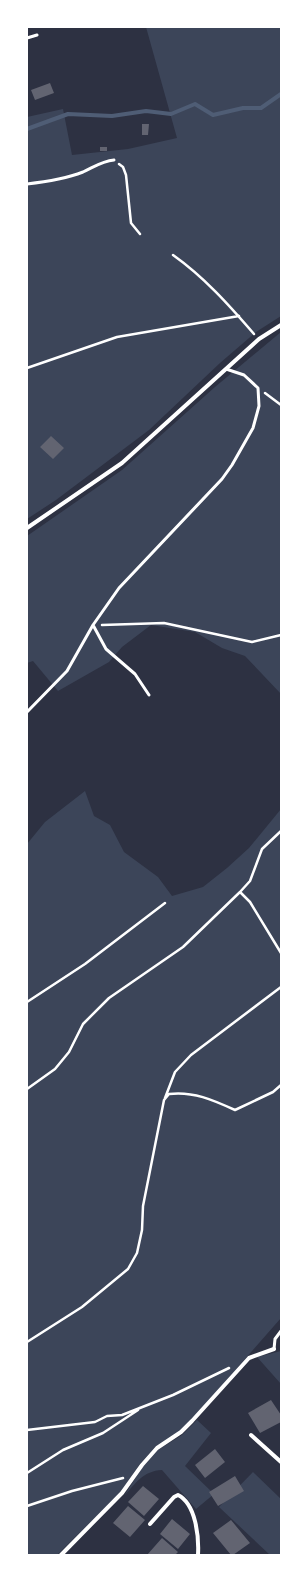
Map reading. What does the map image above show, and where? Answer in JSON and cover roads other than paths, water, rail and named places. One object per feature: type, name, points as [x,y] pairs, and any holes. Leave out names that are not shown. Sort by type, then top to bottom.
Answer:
[{"type":"street","points":[[27,528],[122,463],[259,339],[281,325]]},
{"type":"street","points":[[61,1555],[122,1493],[135,1474],[157,1448],[181,1432],[249,1358],[274,1349]]},
{"type":"street","points":[[251,1435],[281,1462]]},
{"type":"street","points":[[150,1524],[174,1497],[178,1495],[183,1498],[192,1515],[196,1527],[198,1555]]},
{"type":"lane","points":[[27,38],[37,35]]},
{"type":"lane","points":[[27,184],[47,182],[82,172],[104,161],[114,160]]},
{"type":"lane","points":[[27,712],[67,670],[93,625],[119,588],[222,479],[232,465],[253,428],[259,406],[258,388],[244,375],[226,369]]},
{"type":"lane","points":[[93,625],[106,649],[135,674],[149,695]]},
{"type":"lane","points":[[274,1349],[275,1339],[281,1330]]},
{"type":"waterway","points":[[27,129],[68,114],[112,116],[146,111],[171,114],[195,104],[213,115],[243,108],[261,108],[281,94]]}]
